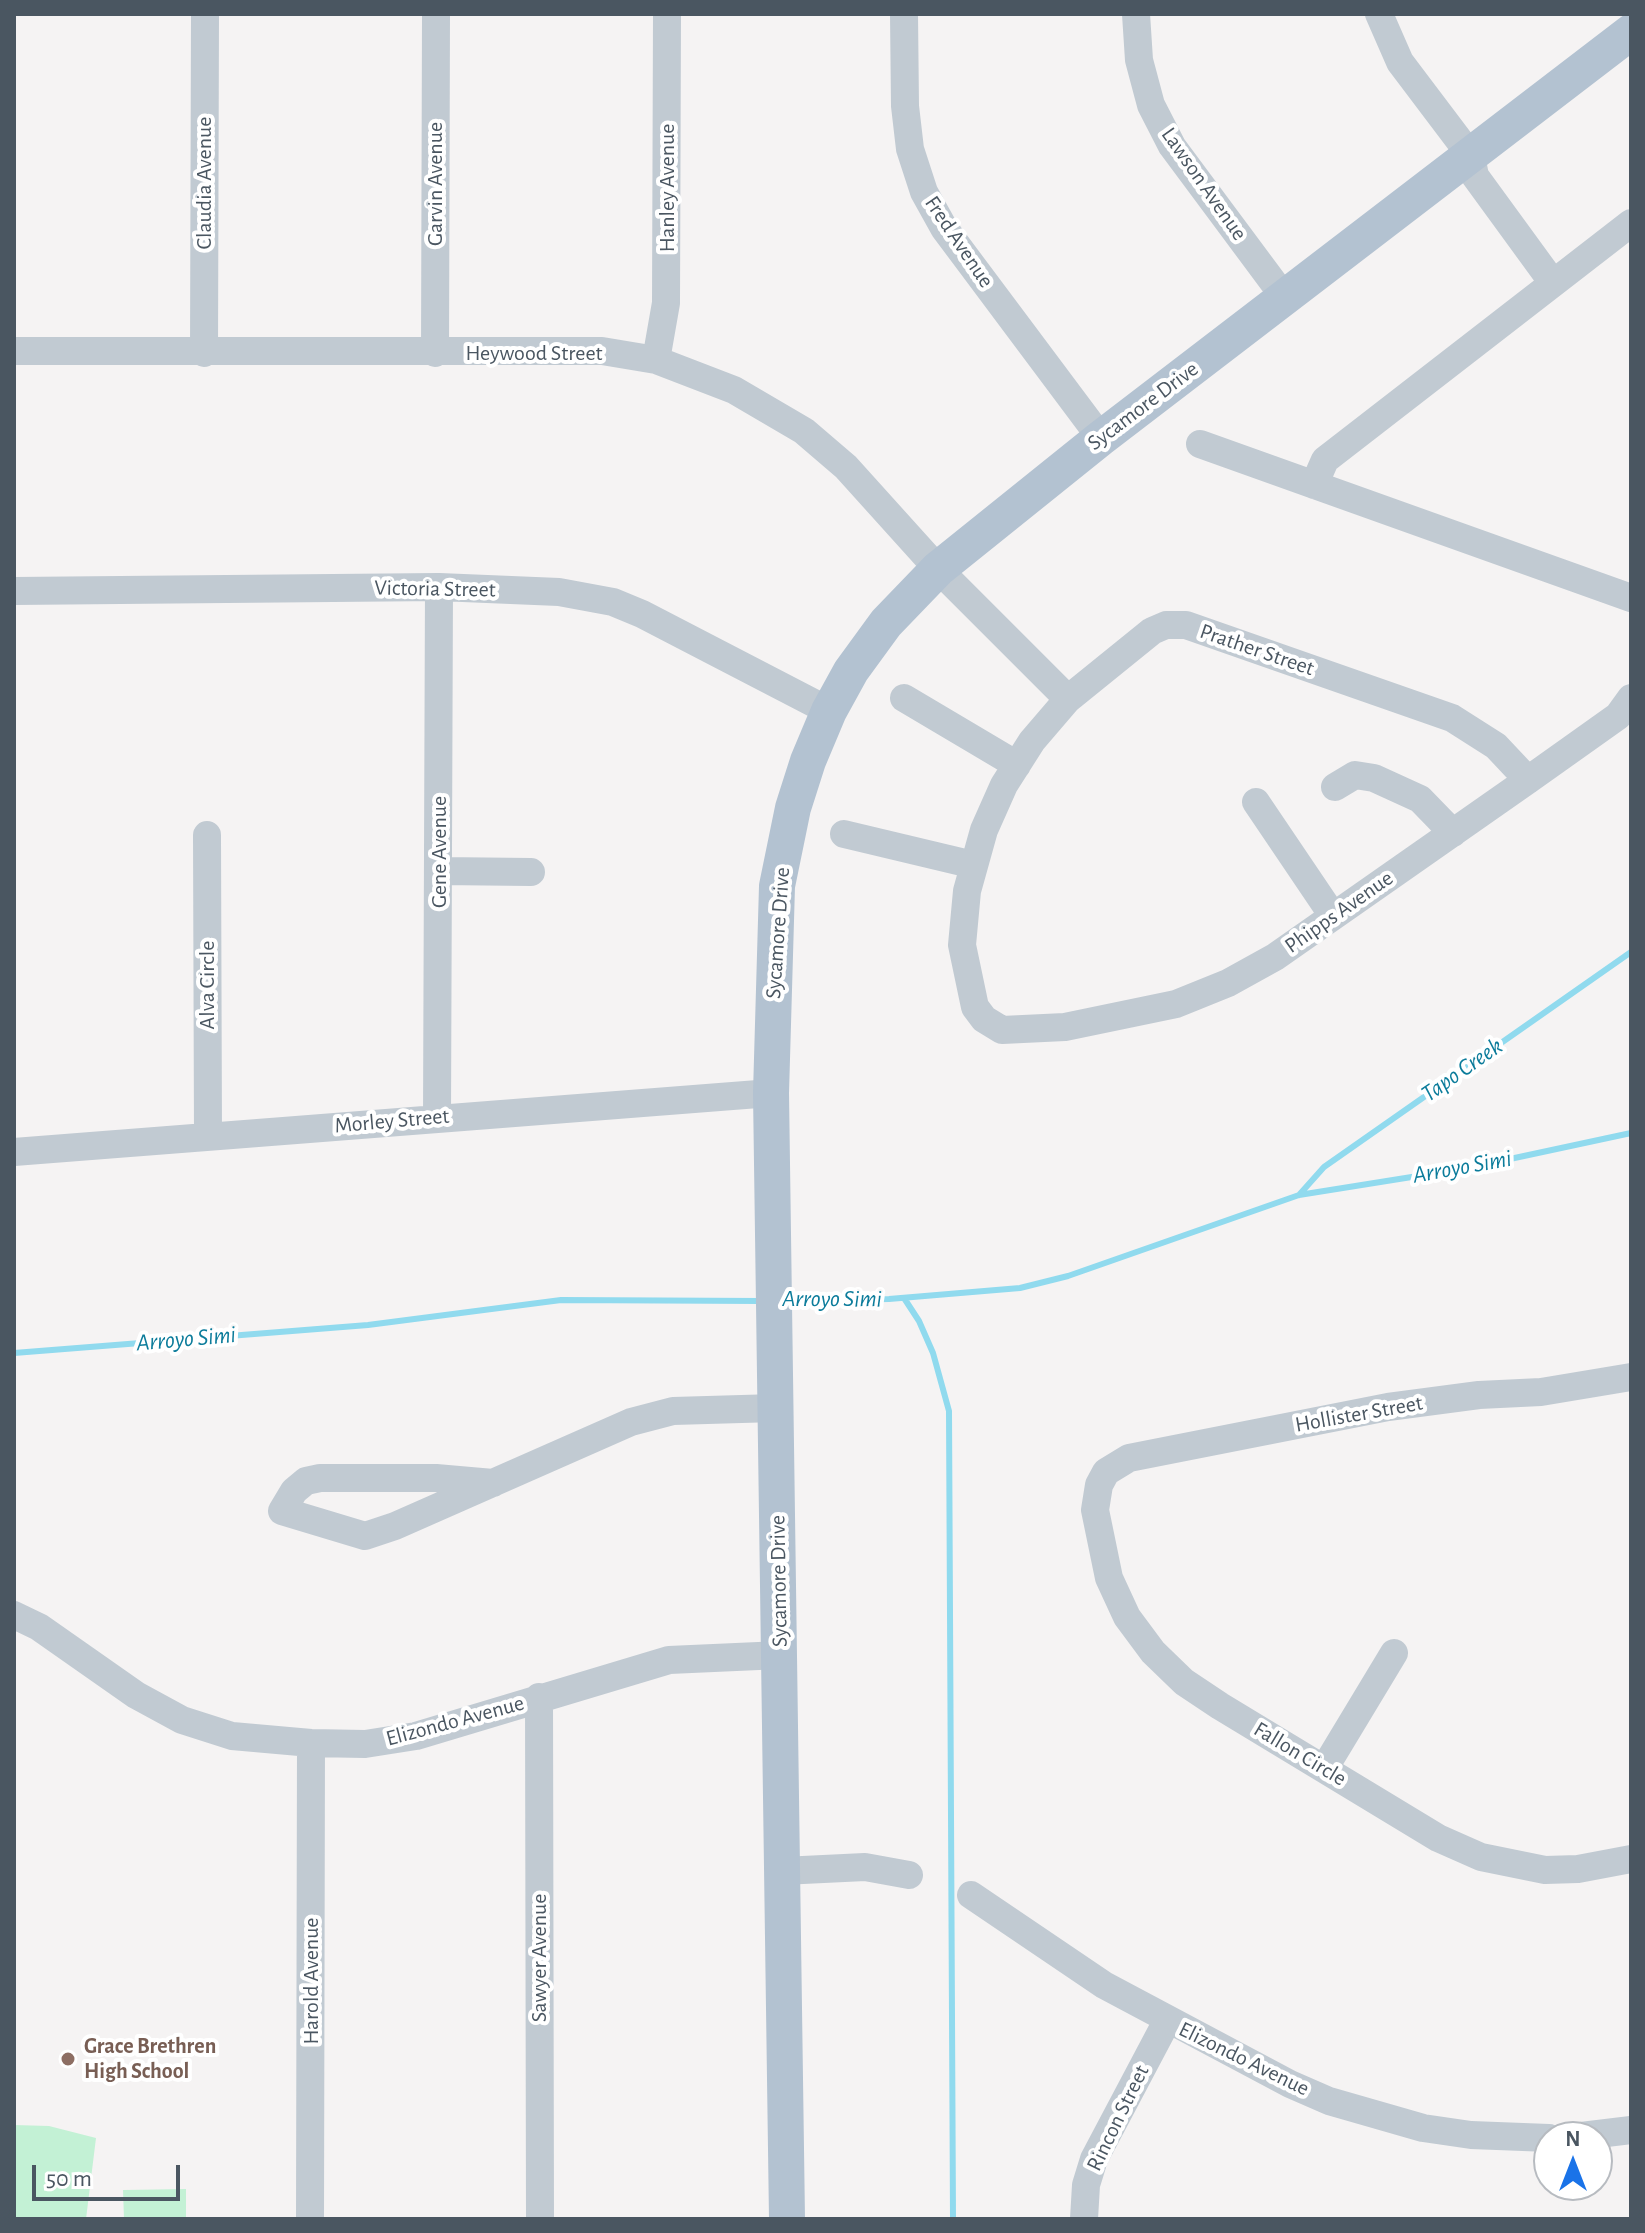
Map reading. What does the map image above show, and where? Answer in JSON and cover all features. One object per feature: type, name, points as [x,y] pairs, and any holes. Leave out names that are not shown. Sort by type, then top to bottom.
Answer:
[{"type":"main road","name":"Sycamore Drive","points":[[787,2219],[771,1093],[777,886],[793,808],[829,711],[851,671],[886,623],[938,569],[1101,438],[1631,32]]},
{"type":"street","name":"Claudia Avenue","points":[[204,353],[205,14]]},
{"type":"street","name":"Garvin Avenue","points":[[435,353],[436,14]]},
{"type":"street","name":"Hanley Avenue","points":[[656,360],[666,303],[667,14]]},
{"type":"street","name":"Fred Avenue","points":[[904,14],[908,135],[924,192],[944,228],[1101,438]]},
{"type":"street","name":"Lawson Avenue","points":[[1136,14],[1139,60],[1151,105],[1172,146],[1285,298]]},
{"type":"street","points":[[1379,14],[1400,62],[1471,156],[1475,176],[1553,283]]},
{"type":"street","points":[[1314,485],[1325,460],[1631,223]]},
{"type":"street","name":"Heywood Street","points":[[14,351],[602,351],[656,360],[734,390],[804,431],[846,467],[938,569],[1068,699]]},
{"type":"street","points":[[1200,444],[1631,598]]},
{"type":"street","name":"Victoria Street","points":[[14,591],[439,587],[559,592],[613,602],[829,711]]},
{"type":"street","name":"Gene Avenue","points":[[437,1117],[439,587]]},
{"type":"street","name":"Prather Street","points":[[1002,1030],[984,1019],[970,993],[962,945],[967,891],[984,830],[1017,765],[1068,699],[1152,631],[1166,625],[1186,625],[1452,718],[1496,746],[1528,780]]},
{"type":"street","points":[[904,698],[1017,765]]},
{"type":"street","name":"Phipps Avenue","points":[[1002,1030],[1065,1027],[1176,1004],[1228,983],[1333,916],[1528,780],[1618,716],[1631,698]]},
{"type":"street","points":[[1335,787],[1355,775],[1374,778],[1420,799],[1453,833]]},
{"type":"street","points":[[1256,802],[1333,916]]},
{"type":"street","points":[[844,834],[974,865]]},
{"type":"street","name":"Alva Circle","points":[[207,835],[208,1136]]},
{"type":"street","points":[[440,871],[531,872]]},
{"type":"street","name":"Morley Street","points":[[14,1152],[771,1093]]},
{"type":"street","name":"Hollister Street","points":[[1099,1485],[1106,1472],[1129,1458],[1388,1407],[1479,1395],[1541,1392],[1631,1377]]},
{"type":"street","points":[[493,1483],[436,1478],[320,1478],[306,1481],[294,1491],[282,1511],[365,1536],[493,1483],[649,1417],[717,1408],[776,1408]]},
{"type":"street","name":"Fallon Circle","points":[[1099,1485],[1095,1510],[1109,1578],[1127,1617],[1153,1652],[1184,1682],[1438,1838],[1481,1857],[1545,1870],[1578,1869],[1631,1859]]},
{"type":"street","name":"Elizondo Avenue","points":[[14,1615],[39,1627],[136,1695],[182,1720],[232,1736],[311,1743],[365,1744],[416,1736],[669,1660],[781,1655]]},
{"type":"street","points":[[1324,1769],[1394,1653]]},
{"type":"street","name":"Sawyer Avenue","points":[[539,1697],[540,2219]]},
{"type":"street","name":"Harold Avenue","points":[[310,2219],[311,1743]]},
{"type":"street","points":[[782,1871],[865,1867],[909,1875]]},
{"type":"street","name":"Elizondo Avenue","points":[[971,1895],[1104,1985],[1290,2084],[1376,2116],[1471,2135],[1533,2137]]},
{"type":"street","name":"Rincon Street","points":[[1084,2219],[1086,2185],[1094,2159],[1167,2021]]},
{"type":"green space","points":[[14,2125],[49,2126],[96,2138],[86,2219],[14,2219]]},
{"type":"green space","points":[[186,2189],[186,2219],[124,2219],[123,2190]]},
{"type":"waterway","name":"Tapo Creek","points":[[1299,1195],[1324,1167],[1631,952]]},
{"type":"waterway","name":"Arroyo Simi","points":[[784,1301],[889,1299],[1020,1288],[1068,1276],[1299,1195],[1468,1168],[1631,1133]]},
{"type":"waterway","points":[[904,1298],[919,1321],[933,1353],[949,1411],[953,2219]]},
{"type":"waterway","name":"Arroyo Simi","points":[[14,1353],[368,1325],[561,1300],[761,1301]]},
{"type":"place","name":"Grace Brethren High School","points":[[68,2059]]}]
